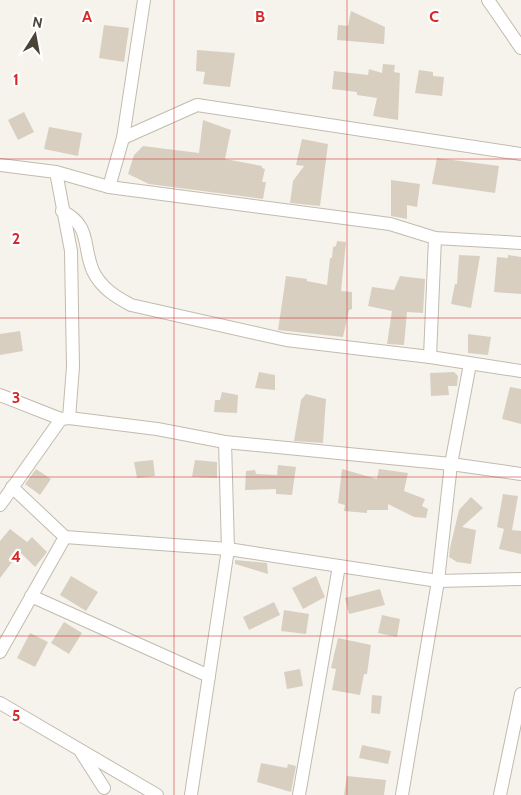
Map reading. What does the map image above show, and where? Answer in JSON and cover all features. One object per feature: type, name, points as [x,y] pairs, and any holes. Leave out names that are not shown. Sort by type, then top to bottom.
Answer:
[{"type":"street","points":[[109,187],[123,138],[144,0]]},
{"type":"street","points":[[488,0],[521,48]]},
{"type":"street","points":[[123,138],[197,105],[521,154]]},
{"type":"street","points":[[0,165],[56,172],[109,187],[390,224],[435,238],[521,243]]},
{"type":"street","points":[[0,504],[65,419],[73,367],[71,251],[56,172]]},
{"type":"street","points":[[62,211],[81,224],[91,264],[103,286],[115,296],[131,305],[286,340],[430,357],[521,371]]},
{"type":"street","points":[[430,357],[435,238]]},
{"type":"street","points":[[71,251],[91,264]]},
{"type":"street","points":[[402,795],[438,581],[451,464],[470,364]]},
{"type":"street","points":[[0,395],[65,419],[157,429],[225,442],[451,464],[521,474]]},
{"type":"street","points":[[191,795],[228,550],[225,442]]},
{"type":"street","points":[[12,487],[65,536],[228,550],[438,581],[521,579]]},
{"type":"street","points":[[0,652],[65,536]]},
{"type":"street","points":[[299,795],[339,566]]},
{"type":"street","points":[[31,596],[209,676]]},
{"type":"street","points":[[500,795],[521,694]]},
{"type":"street","points":[[0,703],[157,795]]},
{"type":"street","points":[[78,749],[103,791]]},
{"type":"street","points":[[103,791],[109,767]]},
{"type":"building","points":[[351,11],[385,27],[384,44],[337,40],[338,25],[348,26]]},
{"type":"building","points":[[104,25],[129,28],[124,62],[99,58]]},
{"type":"building","points":[[197,50],[235,53],[230,87],[203,84],[205,72],[196,71]]},
{"type":"building","points":[[383,64],[395,65],[394,72],[400,73],[398,120],[373,116],[377,98],[357,95],[357,92],[332,89],[334,71],[368,75],[369,69],[382,73]]},
{"type":"building","points":[[419,70],[433,72],[433,76],[444,77],[442,96],[415,93]]},
{"type":"building","points":[[24,112],[34,132],[18,140],[8,120]]},
{"type":"building","points":[[203,120],[231,130],[225,159],[262,166],[265,169],[262,182],[266,182],[263,199],[149,184],[128,174],[134,155],[143,146],[199,153]]},
{"type":"building","points":[[49,127],[82,133],[78,156],[44,149]]},
{"type":"building","points":[[302,139],[328,144],[320,206],[290,203],[293,181],[304,166],[296,165]]},
{"type":"building","points":[[437,158],[499,166],[495,193],[432,184]]},
{"type":"building","points":[[391,180],[420,184],[417,207],[407,205],[407,219],[391,216]]},
{"type":"building","points":[[337,241],[346,242],[341,291],[352,292],[352,309],[349,310],[343,337],[278,330],[286,276],[307,279],[307,281],[327,285],[330,258],[332,258],[333,247],[336,246]]},
{"type":"building","points":[[459,255],[480,256],[471,308],[451,304],[455,284],[457,284]]},
{"type":"building","points":[[508,255],[521,257],[521,294],[494,292],[497,257],[508,258]]},
{"type":"building","points":[[400,276],[425,279],[423,313],[407,312],[404,345],[387,344],[392,311],[368,306],[372,287],[394,290]]},
{"type":"building","points":[[20,331],[23,351],[0,355],[0,334]]},
{"type":"building","points":[[468,334],[491,337],[488,355],[468,353]]},
{"type":"building","points":[[259,372],[275,375],[275,390],[255,388]]},
{"type":"building","points":[[454,372],[458,376],[457,386],[448,386],[449,395],[431,396],[430,373]]},
{"type":"building","points":[[510,387],[521,389],[521,424],[502,419]]},
{"type":"building","points":[[222,392],[238,395],[237,413],[214,412],[215,400],[220,400]]},
{"type":"building","points":[[306,394],[326,399],[323,443],[294,441],[301,400]]},
{"type":"building","points":[[153,460],[155,476],[137,478],[134,462]]},
{"type":"building","points":[[195,460],[217,462],[217,478],[192,477]]},
{"type":"building","points":[[278,465],[296,467],[292,495],[276,494],[276,489],[245,490],[246,471],[255,470],[256,474],[277,475]]},
{"type":"building","points":[[36,469],[51,479],[40,495],[25,484]]},
{"type":"building","points":[[342,469],[377,479],[379,469],[408,473],[404,491],[425,499],[422,506],[428,509],[426,518],[414,517],[388,504],[388,510],[367,510],[367,513],[344,511],[345,505],[338,503]]},
{"type":"building","points":[[503,494],[518,496],[512,530],[521,531],[521,554],[499,549],[504,529],[497,527]]},
{"type":"building","points":[[471,497],[483,508],[462,527],[476,530],[471,564],[457,562],[449,557],[459,510]]},
{"type":"building","points":[[10,529],[27,542],[32,537],[47,552],[35,567],[20,552],[0,578],[0,541]]},
{"type":"building","points":[[235,560],[267,563],[268,574],[235,564]]},
{"type":"building","points":[[71,576],[98,592],[86,611],[60,595]]},
{"type":"building","points":[[316,576],[325,597],[303,609],[292,588]]},
{"type":"building","points":[[380,589],[385,605],[349,614],[345,598]]},
{"type":"building","points":[[274,602],[280,615],[249,630],[243,617]]},
{"type":"building","points":[[284,610],[309,614],[306,634],[281,631]]},
{"type":"building","points":[[382,615],[400,619],[397,637],[378,633]]},
{"type":"building","points":[[64,622],[82,633],[69,654],[51,643]]},
{"type":"building","points":[[30,633],[48,642],[35,667],[17,658]]},
{"type":"building","points":[[338,638],[371,645],[367,674],[364,674],[360,695],[332,690],[336,669],[331,668]]},
{"type":"building","points":[[300,669],[303,686],[287,689],[284,672]]},
{"type":"building","points":[[372,695],[382,696],[380,714],[371,713]]},
{"type":"building","points":[[362,745],[391,751],[388,764],[359,758]]},
{"type":"building","points":[[261,763],[287,768],[288,764],[296,766],[291,792],[257,782]]},
{"type":"building","points":[[347,776],[386,780],[384,795],[344,795]]}]
